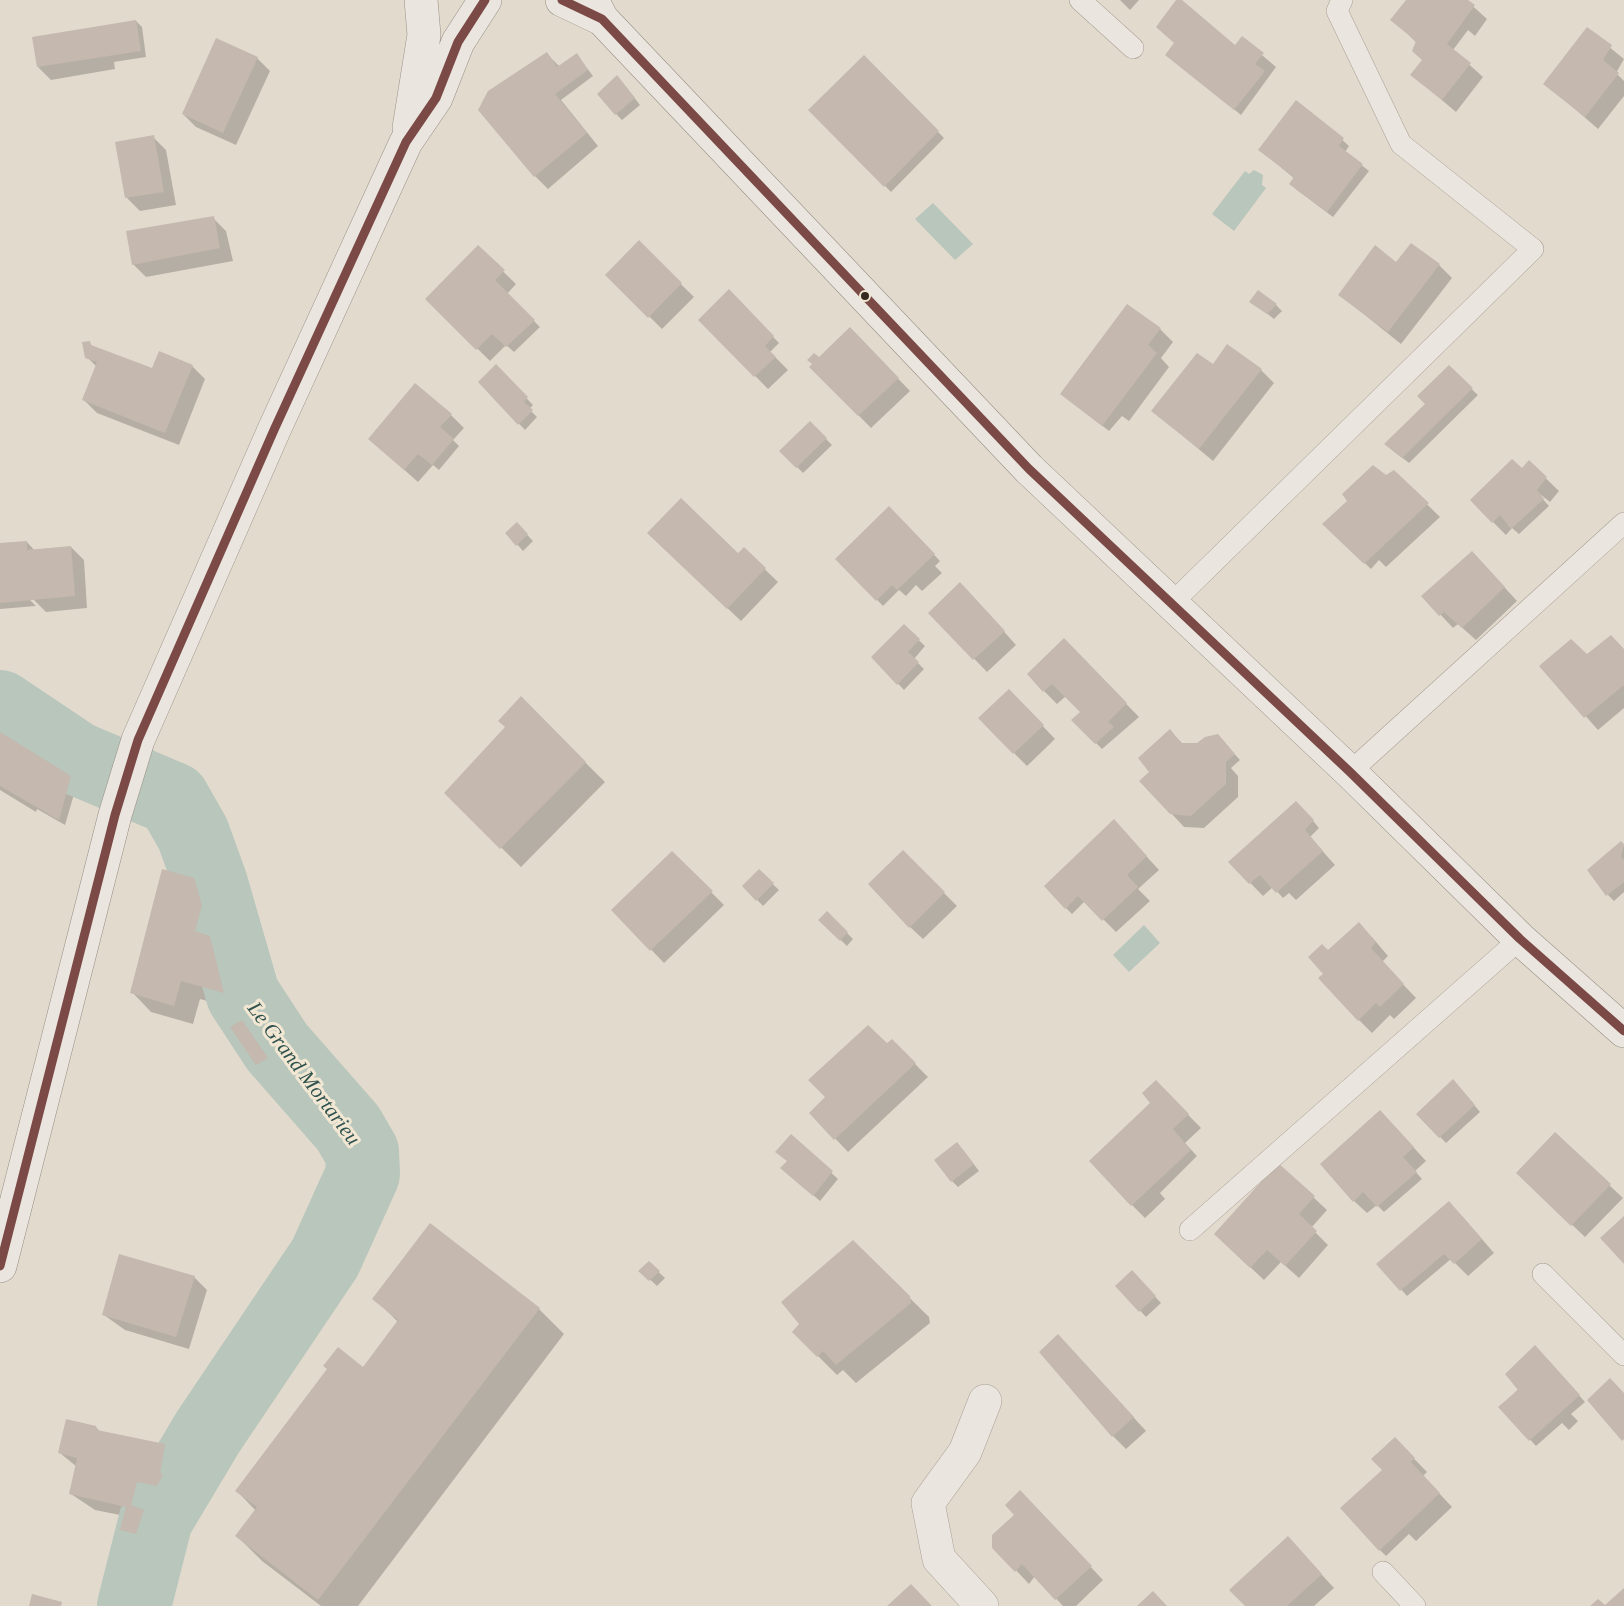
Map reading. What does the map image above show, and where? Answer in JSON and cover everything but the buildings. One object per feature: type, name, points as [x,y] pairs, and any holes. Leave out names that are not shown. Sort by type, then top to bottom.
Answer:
[{"type":"street","points":[[406,142],[424,34],[422,0]]},
{"type":"street","points":[[0,1266],[115,815],[138,740],[274,430],[406,142],[436,99],[458,42],[485,0]]},
{"type":"street","points":[[562,0],[597,9],[1029,469],[1350,772],[1520,939],[1624,1031]]},
{"type":"street","points":[[982,1606],[939,1559],[928,1503],[964,1452],[985,1401]]},
{"type":"lane","points":[[1080,0],[1133,48]]},
{"type":"lane","points":[[1171,604],[1533,249],[1401,144],[1337,11],[1342,0]]},
{"type":"lane","points":[[1350,772],[1624,523]]},
{"type":"lane","points":[[1190,1230],[1520,939]]},
{"type":"lane","points":[[1543,1274],[1624,1355]]},
{"type":"lane","points":[[1383,1572],[1416,1606]]},
{"type":"shaded area","points":[[1254,170],[1263,175],[1262,185],[1266,188],[1234,231],[1212,214],[1245,171],[1249,174]]},
{"type":"shaded area","points":[[933,203],[973,244],[955,260],[915,219]]},
{"type":"shaded area","points":[[1144,925],[1160,943],[1129,972],[1113,955]]},
{"type":"waterway","name":"Le Grand Mortarieu","points":[[0,707],[76,758],[173,799],[193,834],[211,884],[243,995],[277,1047],[348,1128],[362,1152],[363,1174],[325,1258],[208,1432],[156,1519],[134,1606]]},
{"type":"transit line","points":[[0,1266],[115,815],[138,740],[274,430],[406,142],[436,98],[458,42],[485,0]]},
{"type":"transit line","points":[[562,0],[602,19],[1029,469],[1350,772],[1520,939],[1624,1031]]}]
